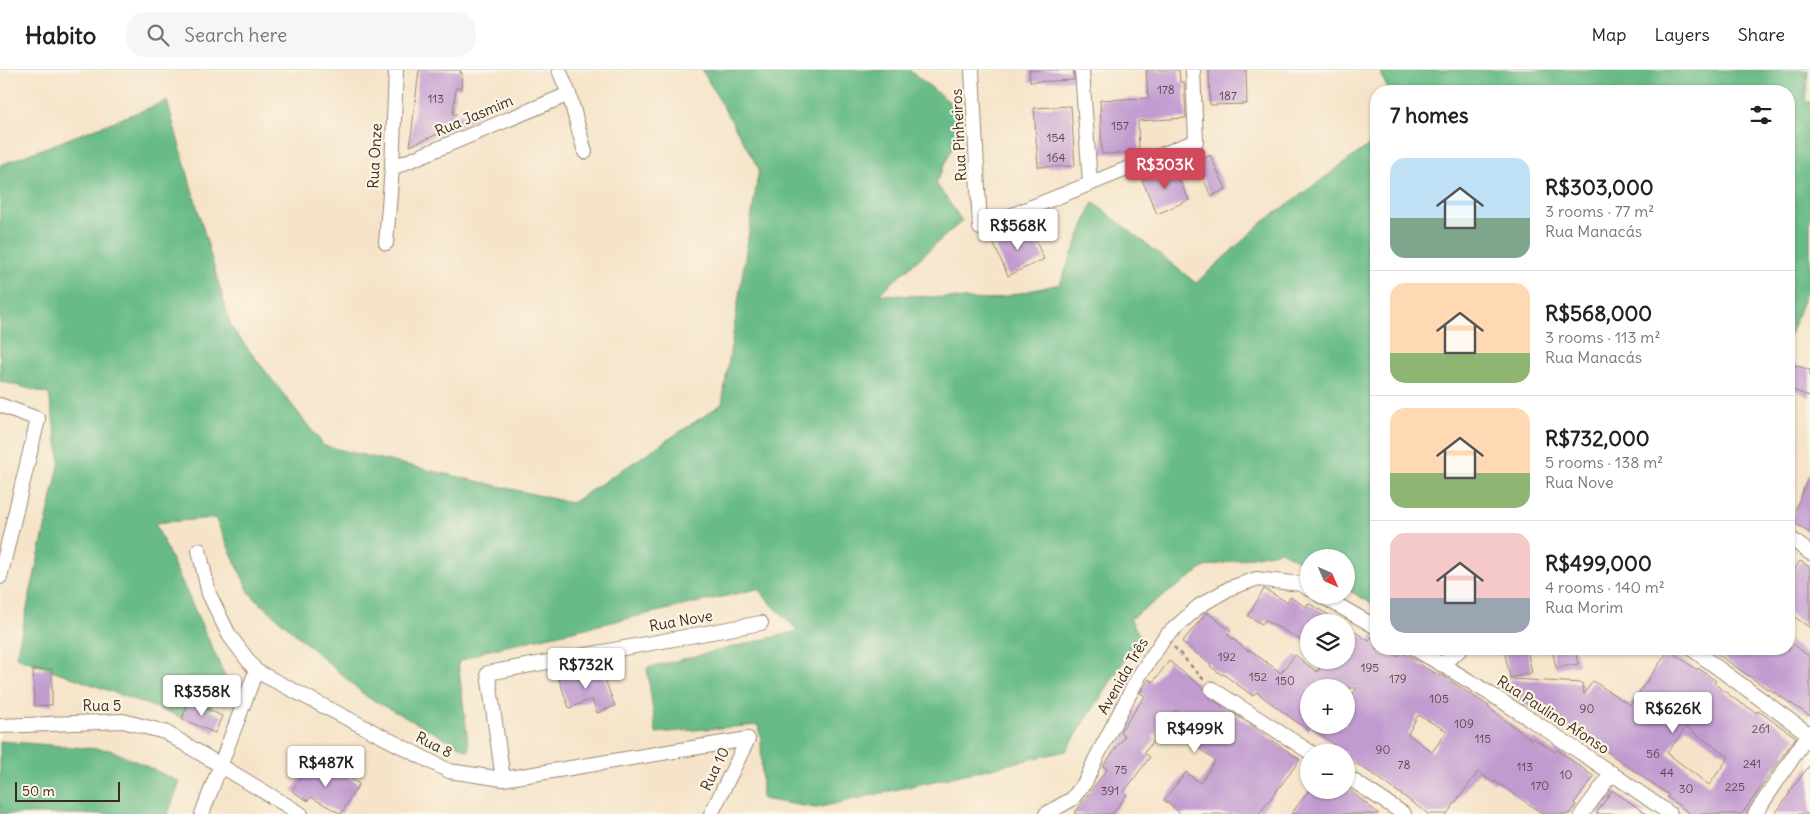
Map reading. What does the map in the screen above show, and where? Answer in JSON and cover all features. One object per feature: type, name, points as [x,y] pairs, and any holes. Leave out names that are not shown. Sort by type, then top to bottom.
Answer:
[{"type":"street","name":"Rua Onze","points":[[386,243],[392,168],[396,70]]},
{"type":"street","points":[[559,70],[569,94],[585,152]]},
{"type":"street","name":"Rua Pinheiros","points":[[972,70],[980,228],[1090,183]]},
{"type":"street","points":[[1082,70],[1090,183],[1196,141],[1193,70]]},
{"type":"street","name":"Rua Jasmim","points":[[392,168],[569,94]]},
{"type":"street","points":[[0,405],[38,419],[0,577]]},
{"type":"street","points":[[1795,542],[1810,553]]},
{"type":"street","name":"Rua 8","points":[[200,550],[209,594],[229,635],[256,671],[449,772],[503,779],[748,739]]},
{"type":"street","name":"Avenida Três","points":[[1046,814],[1072,799],[1086,781],[1095,760],[1140,676],[1165,637],[1199,606],[1230,588],[1256,579],[1300,584]]},
{"type":"street","points":[[1336,604],[1370,624]]},
{"type":"street","name":"Rua Nove","points":[[503,779],[488,673],[761,623]]},
{"type":"street","name":"Rua Paulino Afonso","points":[[1426,655],[1612,773],[1670,814]]},
{"type":"street","points":[[1442,664],[1453,655]]},
{"type":"street","points":[[1700,655],[1810,733],[1755,814]]},
{"type":"street","points":[[202,814],[256,671]]},
{"type":"street","points":[[1212,689],[1300,746]]},
{"type":"street","name":"Rua 5","points":[[0,726],[123,721],[165,732],[301,814]]},
{"type":"street","name":"Rua 10","points":[[711,814],[748,739]]},
{"type":"street","points":[[1582,814],[1612,773]]},
{"type":"street","points":[[1355,782],[1404,814]]},
{"type":"path","points":[[1165,637],[1212,689]]},
{"type":"green space","points":[[702,70],[909,70],[967,116],[936,183],[962,221],[879,294],[989,300],[1060,284],[1093,202],[1196,283],[1262,223],[1370,144],[1370,603],[1355,594],[1355,549],[1300,549],[1300,562],[1281,551],[1205,567],[1130,619],[1140,636],[1066,751],[816,808],[762,799],[761,740],[758,725],[656,733],[647,668],[798,631],[757,589],[485,651],[458,662],[469,751],[367,697],[250,594],[215,518],[155,523],[225,676],[203,725],[16,657],[60,461],[49,394],[0,381],[0,165],[167,101],[231,327],[324,446],[572,503],[722,404],[759,169]]},
{"type":"green space","points":[[1380,70],[1808,70],[1805,102],[1810,102],[1810,282],[1795,321],[1795,85],[1386,85]]},
{"type":"green space","points":[[0,741],[111,750],[180,782],[168,814],[0,814]]},
{"type":"building","points":[[419,70],[461,70],[461,88],[456,88],[453,114],[480,116],[410,146]]},
{"type":"building","points":[[1029,70],[1073,70],[1074,80],[1030,82]]},
{"type":"building","points":[[1146,70],[1179,70],[1180,82],[1184,82],[1186,118],[1138,121],[1139,152],[1102,154],[1100,100],[1148,98]]},
{"type":"building","points":[[1209,70],[1246,70],[1247,104],[1210,105]]},
{"type":"building","points":[[1071,106],[1075,166],[1038,167],[1034,108]]},
{"type":"building","points":[[1210,155],[1226,189],[1211,196],[1196,162]]},
{"type":"building","points":[[1173,166],[1189,200],[1157,214],[1142,180]]},
{"type":"building","points":[[1029,226],[1044,259],[1008,276],[993,242]]},
{"type":"building","points":[[1795,365],[1810,370],[1810,397],[1795,391]]},
{"type":"building","points":[[1810,475],[1810,533],[1795,524],[1795,511]]},
{"type":"building","points":[[1800,561],[1810,567],[1810,628],[1795,617],[1795,569]]},
{"type":"building","points":[[1264,589],[1287,602],[1290,597],[1306,607],[1310,604],[1327,614],[1300,614],[1300,640],[1265,620],[1262,624],[1248,616]]},
{"type":"building","points":[[1207,612],[1231,631],[1228,635],[1281,673],[1295,655],[1300,659],[1300,669],[1313,669],[1317,672],[1319,669],[1355,669],[1355,632],[1369,641],[1370,640],[1370,655],[1395,655],[1398,657],[1399,655],[1406,655],[1421,663],[1420,665],[1442,675],[1489,706],[1532,740],[1533,738],[1555,752],[1557,749],[1594,777],[1574,803],[1576,805],[1569,814],[1543,814],[1495,781],[1494,783],[1478,772],[1447,814],[1428,814],[1355,763],[1355,744],[1333,744],[1320,734],[1355,734],[1355,691],[1357,688],[1355,688],[1355,679],[1300,679],[1300,724],[1256,692],[1253,696],[1210,666],[1182,642]],"holes":[[[1418,715],[1447,731],[1432,752],[1408,734]]]},
{"type":"building","points":[[1795,646],[1810,657],[1810,716],[1719,655],[1795,655]]},
{"type":"building","points":[[1505,655],[1528,655],[1532,673],[1510,678]]},
{"type":"building","points":[[1553,655],[1576,655],[1578,664],[1556,668]]},
{"type":"building","points":[[1665,655],[1676,655],[1716,681],[1714,683],[1736,700],[1757,713],[1758,711],[1796,737],[1742,814],[1691,814],[1667,797],[1669,795],[1582,734],[1581,736],[1560,721],[1557,725],[1506,690],[1510,679],[1582,683],[1584,694],[1593,681],[1630,705]],"holes":[[[1686,727],[1729,757],[1709,785],[1667,753]]]},
{"type":"building","points":[[1169,661],[1203,688],[1207,696],[1300,760],[1259,814],[1181,814],[1164,800],[1186,772],[1200,783],[1215,761],[1195,745],[1204,733],[1175,710],[1153,737],[1155,739],[1144,753],[1150,757],[1124,792],[1127,795],[1112,814],[1074,814],[1107,769],[1103,766],[1125,736],[1120,732],[1145,696],[1140,693],[1149,679],[1153,682]]},
{"type":"building","points":[[575,668],[579,681],[602,672],[615,706],[597,713],[592,699],[569,708],[557,674]]},
{"type":"building","points":[[52,669],[52,705],[34,706],[33,670]]},
{"type":"building","points":[[189,701],[222,716],[215,733],[182,719]]},
{"type":"building","points":[[311,761],[341,779],[343,774],[359,784],[341,814],[311,797],[308,801],[292,791]]},
{"type":"building","points":[[1810,765],[1810,814],[1775,814],[1789,792]]},
{"type":"building","points":[[1612,790],[1635,806],[1646,814],[1596,814]]},
{"type":"building","points":[[1355,794],[1379,814],[1291,814],[1302,799],[1355,799]]}]
